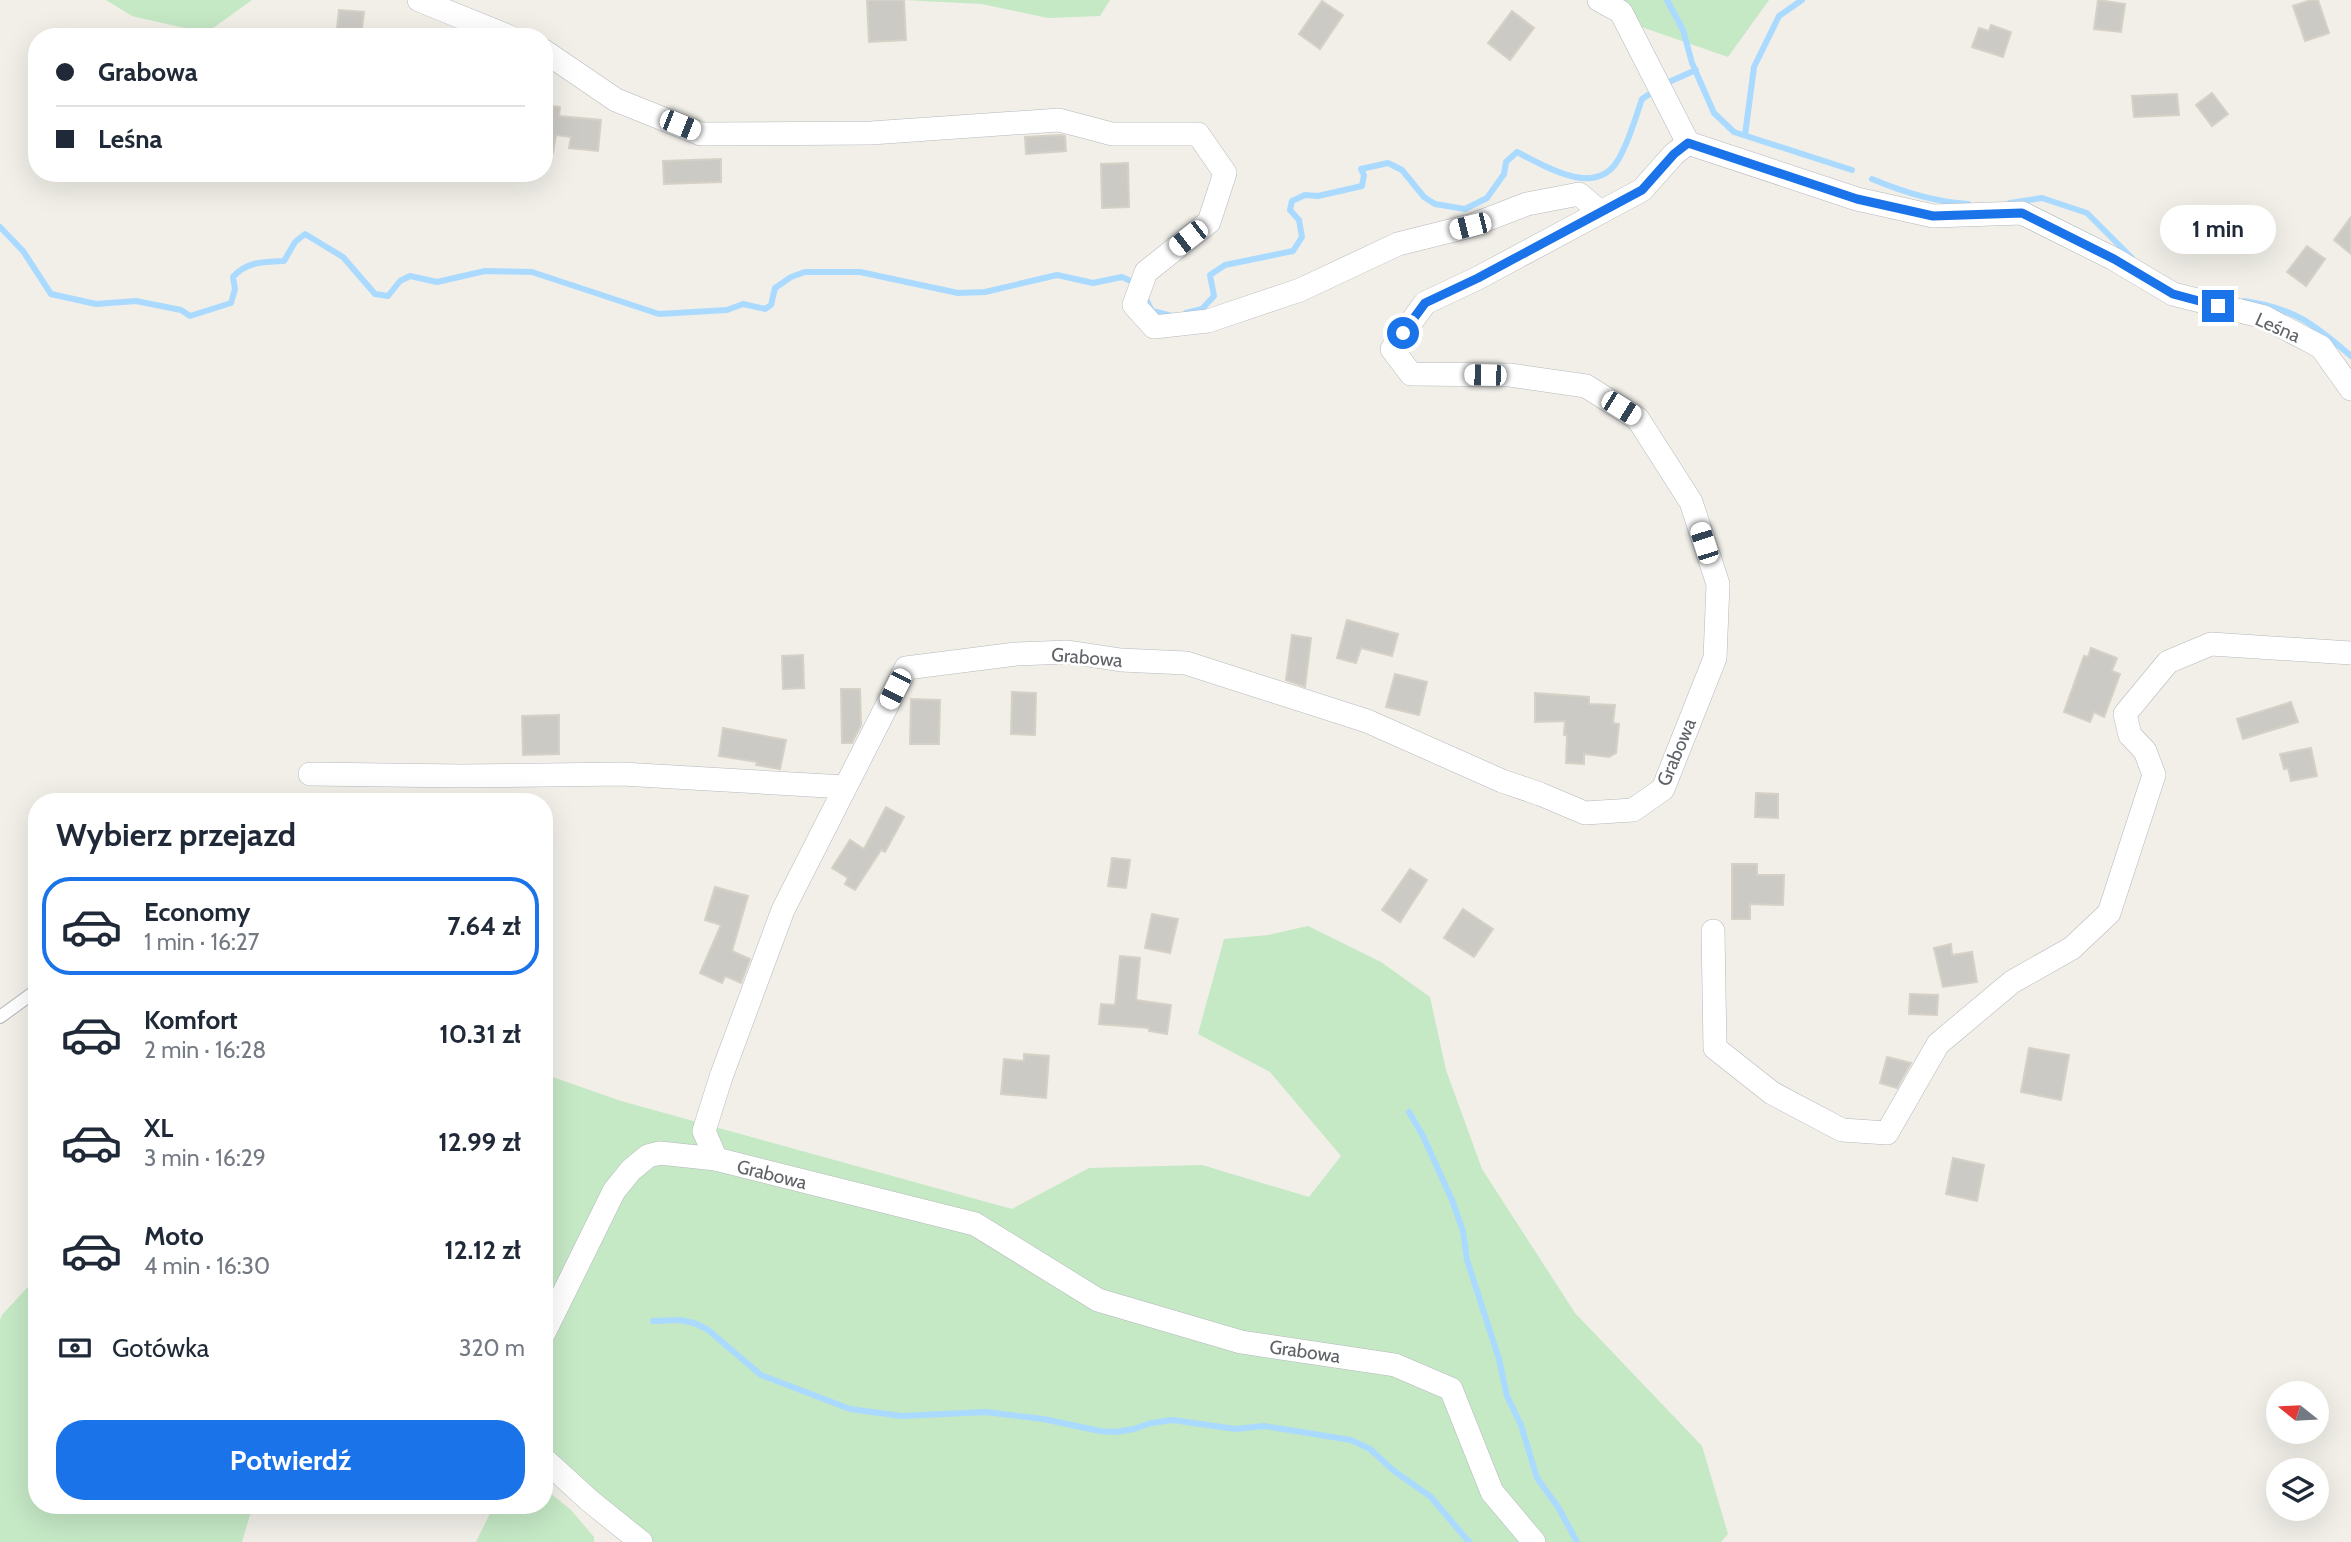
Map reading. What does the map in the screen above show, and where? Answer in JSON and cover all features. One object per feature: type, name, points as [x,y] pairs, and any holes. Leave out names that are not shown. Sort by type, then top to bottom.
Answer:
[{"type":"street","points":[[419,0],[488,28]]},
{"type":"street","points":[[1599,0],[1621,12],[1681,149]]},
{"type":"street","points":[[553,57],[616,100],[701,134],[871,133],[1059,120],[1112,134],[1198,134],[1225,173],[1209,222],[1146,272],[1134,305],[1154,327],[1208,321],[1300,290],[1398,244],[1470,226],[1527,204],[1579,194],[1600,212]]},
{"type":"street","name":"Grabowa","points":[[1534,1542],[1492,1492],[1451,1390],[1395,1365],[1241,1342],[1098,1300],[975,1224],[716,1159],[704,1131],[721,1077],[783,910],[906,668],[1016,654],[1068,652],[1121,660],[1186,663],[1367,721],[1502,781],[1585,813],[1633,810],[1663,789],[1715,658],[1718,584],[1691,502],[1638,419],[1586,386],[1510,375],[1411,374],[1392,348],[1425,303],[1478,278],[1642,190],[1681,149]]},
{"type":"street","name":"Leśna","points":[[1681,149],[1857,199],[1933,216],[2022,213],[2114,259],[2173,294],[2264,317],[2320,347],[2351,389]]},
{"type":"street","points":[[1713,931],[1715,1048],[1772,1093],[1842,1130],[1887,1133],[1938,1044],[2012,982],[2072,948],[2109,913],[2154,775],[2144,751],[2130,735],[2125,714],[2168,662],[2211,644],[2351,653]]},
{"type":"street","points":[[310,774],[622,774],[845,787]]},
{"type":"street","points":[[553,1313],[614,1191],[631,1170],[648,1156],[660,1153],[716,1159]]},
{"type":"street","points":[[553,1467],[641,1542]]},
{"type":"lane","points":[[0,1017],[28,997]]},
{"type":"green space","points":[[106,0],[252,0],[213,28],[184,28],[132,16]]},
{"type":"green space","points":[[904,0],[1110,0],[1100,16],[1048,18],[982,4]]},
{"type":"green space","points":[[1598,0],[1769,0],[1728,57],[1604,14]]},
{"type":"green space","points":[[1308,926],[1381,962],[1430,997],[1446,1070],[1482,1169],[1575,1313],[1702,1446],[1728,1534],[1721,1542],[645,1542],[553,1462],[553,1077],[621,1101],[1012,1209],[1089,1168],[1202,1165],[1309,1197],[1341,1156],[1270,1072],[1198,1034],[1224,939],[1268,935]]},
{"type":"green space","points":[[28,1287],[28,1514],[250,1514],[242,1542],[0,1542],[2,1315]]},
{"type":"green space","points":[[553,1495],[571,1510],[594,1537],[594,1542],[476,1542],[490,1514],[553,1514]]},
{"type":"building","points":[[867,0],[904,0],[906,40],[869,42]]},
{"type":"building","points":[[2098,0],[2125,4],[2121,32],[2094,29]]},
{"type":"building","points":[[2318,0],[2329,33],[2305,41],[2293,6]]},
{"type":"building","points":[[1322,1],[1343,15],[1320,49],[1299,34]]},
{"type":"building","points":[[339,10],[364,12],[362,28],[337,28]]},
{"type":"building","points":[[1512,11],[1534,28],[1510,60],[1488,43]]},
{"type":"building","points":[[1991,25],[2011,32],[2003,57],[1972,47],[1979,28],[1989,31]]},
{"type":"building","points":[[2212,93],[2228,114],[2212,126],[2196,105]]},
{"type":"building","points":[[2177,94],[2179,115],[2134,117],[2132,96]]},
{"type":"building","points":[[553,106],[560,107],[559,116],[601,120],[598,151],[569,148],[571,137],[556,135],[553,153]]},
{"type":"building","points":[[1065,136],[1066,151],[1026,154],[1025,137]]},
{"type":"building","points":[[721,159],[721,182],[664,184],[663,161]]},
{"type":"building","points":[[1128,163],[1129,207],[1102,208],[1101,164]]},
{"type":"building","points":[[2351,217],[2351,254],[2334,240]]},
{"type":"building","points":[[2307,246],[2325,259],[2306,286],[2287,272]]},
{"type":"building","points":[[1347,620],[1398,634],[1392,656],[1361,648],[1356,663],[1337,658]]},
{"type":"building","points":[[1292,635],[1311,638],[1305,687],[1286,680]]},
{"type":"building","points":[[2091,648],[2117,658],[2112,671],[2120,674],[2104,717],[2094,712],[2090,722],[2064,712],[2084,656],[2088,657]]},
{"type":"building","points":[[803,655],[804,688],[783,689],[782,656]]},
{"type":"building","points":[[1395,674],[1427,682],[1419,715],[1386,707]]},
{"type":"building","points":[[841,689],[860,689],[861,725],[852,743],[842,743]]},
{"type":"building","points":[[1012,692],[1036,693],[1035,735],[1011,734]]},
{"type":"building","points":[[1535,693],[1589,697],[1589,704],[1615,705],[1613,723],[1619,724],[1616,753],[1609,757],[1584,754],[1584,764],[1566,763],[1565,721],[1535,722]]},
{"type":"building","points":[[911,699],[940,700],[939,744],[910,744]]},
{"type":"building","points":[[2291,702],[2298,722],[2243,739],[2237,719]]},
{"type":"building","points":[[559,715],[559,754],[523,755],[522,716]]},
{"type":"building","points":[[723,728],[786,740],[780,769],[719,756]]},
{"type":"building","points":[[2311,748],[2317,776],[2291,781],[2288,768],[2284,769],[2280,754]]},
{"type":"building","points":[[1756,793],[1778,794],[1778,818],[1755,817]]},
{"type":"building","points":[[886,807],[904,817],[885,852],[881,850],[855,890],[845,884],[848,878],[832,868],[850,840],[864,849]]},
{"type":"building","points":[[1112,858],[1130,860],[1126,888],[1108,886]]},
{"type":"building","points":[[1732,864],[1757,864],[1757,875],[1784,875],[1783,905],[1750,904],[1750,919],[1732,919]]},
{"type":"building","points":[[1410,869],[1427,880],[1400,922],[1382,910]]},
{"type":"building","points":[[715,887],[748,896],[732,951],[750,959],[741,983],[725,976],[722,983],[700,973],[721,925],[705,920]]},
{"type":"building","points":[[1463,909],[1493,929],[1474,957],[1444,938]]},
{"type":"building","points":[[1152,914],[1178,919],[1170,953],[1145,948]]},
{"type":"building","points":[[1951,944],[1952,955],[1972,952],[1977,982],[1943,987],[1934,948]]},
{"type":"building","points":[[1120,956],[1140,958],[1136,1000],[1171,1005],[1167,1034],[1149,1031],[1149,1028],[1099,1024],[1101,1004],[1115,1005]]},
{"type":"building","points":[[1910,994],[1938,995],[1937,1015],[1909,1014]]},
{"type":"building","points":[[2029,1048],[2069,1055],[2061,1100],[2021,1092]]},
{"type":"building","points":[[1024,1054],[1049,1056],[1046,1098],[1001,1094],[1004,1059],[1024,1061]]},
{"type":"building","points":[[1887,1057],[1911,1063],[1897,1088],[1880,1083]]},
{"type":"building","points":[[1953,1158],[1984,1165],[1977,1201],[1946,1194]]},
{"type":"waterway","points":[[1667,0],[1683,30],[1692,63],[1714,113],[1734,132],[1852,170]]},
{"type":"waterway","points":[[1745,135],[1754,67],[1779,16],[1802,0]]},
{"type":"waterway","points":[[1671,81],[1696,70]]},
{"type":"waterway","points":[[1186,313],[1202,309],[1214,296],[1210,275],[1225,265],[1293,251],[1302,237],[1299,220],[1290,210],[1292,201],[1305,195],[1318,196],[1362,186],[1364,175],[1361,169],[1388,163],[1402,170],[1424,197],[1435,204],[1465,209],[1487,198],[1504,174],[1506,162],[1517,152],[1570,176],[1597,177],[1609,171],[1618,160],[1629,138],[1642,99],[1651,93]]},
{"type":"waterway","points":[[1872,179],[1919,196],[1968,204]]},
{"type":"waterway","points":[[2010,203],[2042,198],[2087,213],[2132,258]]},
{"type":"waterway","points":[[0,227],[23,251],[51,294],[96,304],[136,301],[181,310],[190,316],[231,303],[235,289],[233,277],[238,272],[256,263],[284,261],[295,242],[305,234],[343,257],[375,294],[388,296],[400,281],[410,276],[437,282],[485,271],[532,272],[659,314],[727,310],[743,304],[765,309],[771,305],[775,288],[791,277],[805,272],[860,272],[958,293],[985,292],[1057,275],[1093,283],[1122,277],[1133,282]]},
{"type":"waterway","points":[[1145,297],[1152,311],[1172,316]]},
{"type":"waterway","points":[[2244,301],[2277,308],[2302,319],[2351,356]]},
{"type":"waterway","points":[[1409,1112],[1423,1136],[1463,1231],[1467,1260],[1499,1359],[1507,1396],[1521,1425],[1537,1478],[1558,1507],[1577,1542]]},
{"type":"waterway","points":[[653,1321],[680,1320],[694,1323],[707,1329],[761,1375],[850,1409],[902,1416],[986,1412],[1116,1432],[1173,1420],[1235,1429],[1264,1426],[1351,1440],[1370,1449],[1394,1471],[1431,1497],[1469,1542]]},
{"type":"route","points":[[1403,333],[1425,303],[1478,278],[1642,190],[1674,154],[1688,143],[1857,199],[1933,216],[2022,213],[2114,259],[2173,294],[2218,306]]}]
